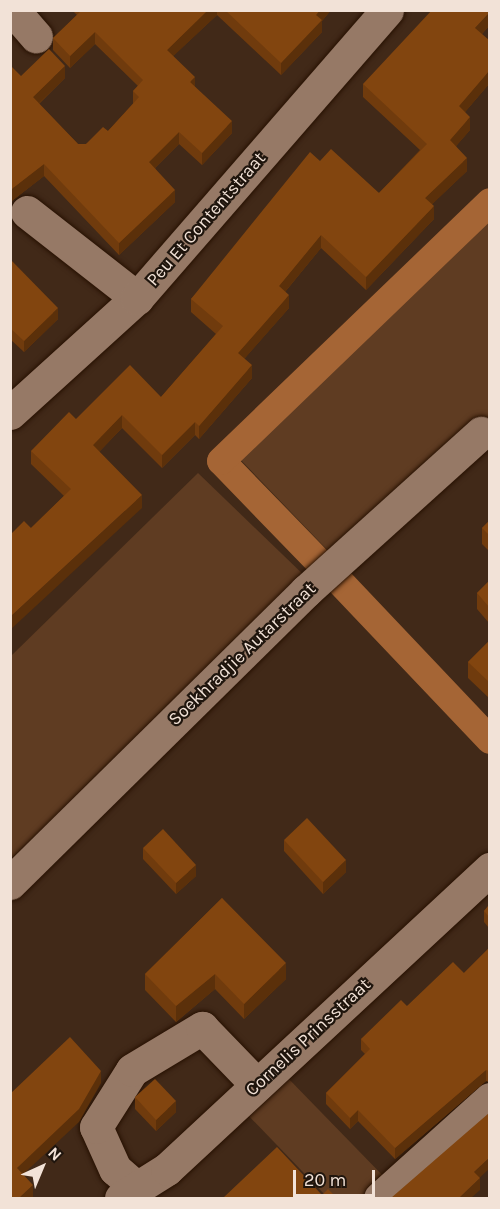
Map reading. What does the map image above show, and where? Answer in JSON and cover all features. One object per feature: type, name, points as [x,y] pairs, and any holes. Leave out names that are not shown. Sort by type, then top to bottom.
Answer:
[{"type":"street","points":[[13,10],[36,36]]},
{"type":"street","name":"Peu Et Contentstraat","points":[[10,413],[137,298],[387,10]]},
{"type":"street","points":[[27,212],[137,298]]},
{"type":"street","name":"Soekhradjie Autarstraat","points":[[10,883],[306,591],[481,433]]},
{"type":"street","name":"Cornelis Prinsstraat","points":[[130,1194],[257,1085],[489,869]]},
{"type":"street","points":[[130,1194],[115,1169],[96,1126],[132,1070],[202,1028],[257,1085]]},
{"type":"street","points":[[380,1198],[489,1099]]},
{"type":"shaded area","points":[[489,213],[489,417],[338,561],[238,457]]},
{"type":"shaded area","points":[[198,473],[310,581],[11,875],[11,656]]},
{"type":"shaded area","points":[[284,1074],[389,1182],[372,1198],[328,1198],[245,1112]]},
{"type":"building","points":[[82,10],[208,10],[167,50],[195,77],[190,82],[232,121],[202,153],[179,132],[149,162],[175,190],[119,243],[44,164],[13,188],[10,193],[10,65],[21,76],[49,49],[65,66],[33,97],[78,144],[86,144],[103,127],[108,131],[139,97],[133,91],[143,80],[95,32],[70,56],[53,38]]},
{"type":"building","points":[[225,10],[320,10],[316,15],[322,20],[281,63]]},
{"type":"building","points":[[432,10],[489,10],[489,13],[475,28],[489,40],[489,71],[459,106],[470,117],[450,140],[467,158],[425,198],[434,206],[366,277],[321,235],[279,286],[289,295],[238,353],[252,365],[199,426],[195,422],[162,455],[122,415],[93,445],[142,495],[10,617],[10,535],[24,521],[31,528],[71,489],[31,451],[69,412],[76,419],[130,365],[161,397],[223,326],[191,299],[310,152],[320,161],[331,149],[379,193],[427,144],[363,84]]},
{"type":"building","points":[[10,259],[58,308],[24,341],[10,328]]},
{"type":"building","points":[[489,521],[489,535],[482,528]]},
{"type":"building","points":[[489,581],[489,607],[477,593]]},
{"type":"building","points":[[489,641],[489,682],[468,662]]},
{"type":"building","points":[[307,818],[346,860],[323,882],[284,840]]},
{"type":"building","points":[[163,829],[196,865],[176,883],[143,848]]},
{"type":"building","points":[[222,898],[286,963],[244,1004],[215,974],[176,1006],[145,974]]},
{"type":"building","points":[[489,905],[489,917],[484,911]]},
{"type":"building","points":[[489,948],[489,1071],[486,1070],[395,1148],[358,1110],[350,1118],[326,1093],[370,1049],[361,1039],[401,1000],[407,1006],[453,962],[464,973]]},
{"type":"building","points":[[70,1037],[101,1071],[79,1109],[17,1168],[33,1185],[19,1198],[10,1198],[10,1094]]},
{"type":"building","points":[[155,1079],[176,1101],[156,1120],[135,1097]]},
{"type":"building","points":[[489,1113],[489,1158],[474,1172],[480,1178],[459,1198],[391,1198]]},
{"type":"building","points":[[277,1147],[322,1195],[328,1189],[337,1198],[223,1198]]},
{"type":"waterway","points":[[316,559],[221,461],[490,202]]},
{"type":"waterway","points":[[342,584],[490,740]]}]
